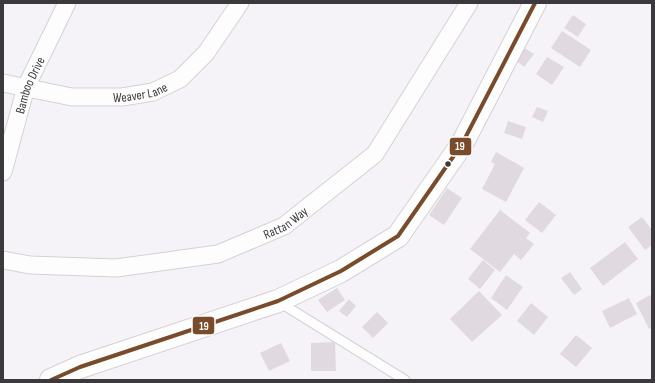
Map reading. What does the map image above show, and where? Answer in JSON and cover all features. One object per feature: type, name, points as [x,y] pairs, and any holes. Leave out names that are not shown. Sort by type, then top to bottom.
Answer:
[{"type":"main road","points":[[51,380],[80,367],[278,301],[341,271],[398,236],[462,144],[535,3]]},
{"type":"street","name":"Bamboo Drive","points":[[3,172],[26,87],[67,3]]},
{"type":"street","name":"Weaver Lane","points":[[3,83],[72,97],[122,97],[153,92],[180,78],[206,53],[240,3]]},
{"type":"street","name":"Rattan Way","points":[[3,260],[30,265],[116,268],[218,254],[284,226],[375,154],[469,3]]},
{"type":"lane","points":[[278,301],[405,380]]},
{"type":"building","points":[[573,15],[586,24],[578,37],[564,28]]},
{"type":"building","points":[[562,31],[591,50],[580,67],[551,48]]},
{"type":"building","points":[[523,47],[534,54],[524,67],[514,59]]},
{"type":"building","points":[[547,57],[564,67],[552,85],[536,74]]},
{"type":"building","points":[[537,107],[548,111],[543,122],[532,117]]},
{"type":"building","points":[[508,121],[526,127],[522,139],[504,133]]},
{"type":"building","points":[[496,152],[524,168],[506,202],[482,189],[495,164],[491,162]]},
{"type":"building","points":[[447,188],[462,198],[444,225],[429,215]]},
{"type":"building","points":[[539,202],[556,215],[542,233],[525,220]]},
{"type":"building","points":[[500,210],[530,233],[526,238],[534,244],[521,260],[514,254],[500,272],[470,249]]},
{"type":"building","points":[[642,217],[652,230],[652,245],[645,250],[628,227]]},
{"type":"building","points":[[625,242],[638,259],[603,286],[590,268]]},
{"type":"building","points":[[483,260],[495,270],[480,289],[468,279]]},
{"type":"building","points":[[570,272],[582,289],[574,295],[561,278]]},
{"type":"building","points":[[506,275],[523,287],[507,310],[491,298]]},
{"type":"building","points":[[337,288],[345,300],[327,312],[318,300]]},
{"type":"building","points":[[479,291],[502,315],[472,342],[450,319]]},
{"type":"building","points":[[650,295],[652,299],[652,328],[649,329],[636,303]]},
{"type":"building","points":[[629,298],[637,314],[610,328],[602,311]]},
{"type":"building","points":[[349,299],[356,306],[347,317],[339,311]]},
{"type":"building","points":[[531,303],[548,317],[534,335],[517,321]]},
{"type":"building","points":[[377,312],[388,323],[373,338],[362,327]]},
{"type":"building","points":[[576,335],[592,348],[576,367],[560,354]]},
{"type":"building","points":[[335,342],[336,371],[311,371],[311,343]]},
{"type":"building","points":[[281,343],[290,361],[269,371],[260,353]]},
{"type":"transit line","name":"19","points":[[51,380],[80,367],[278,301],[341,271],[398,236],[462,144],[535,3]]}]
